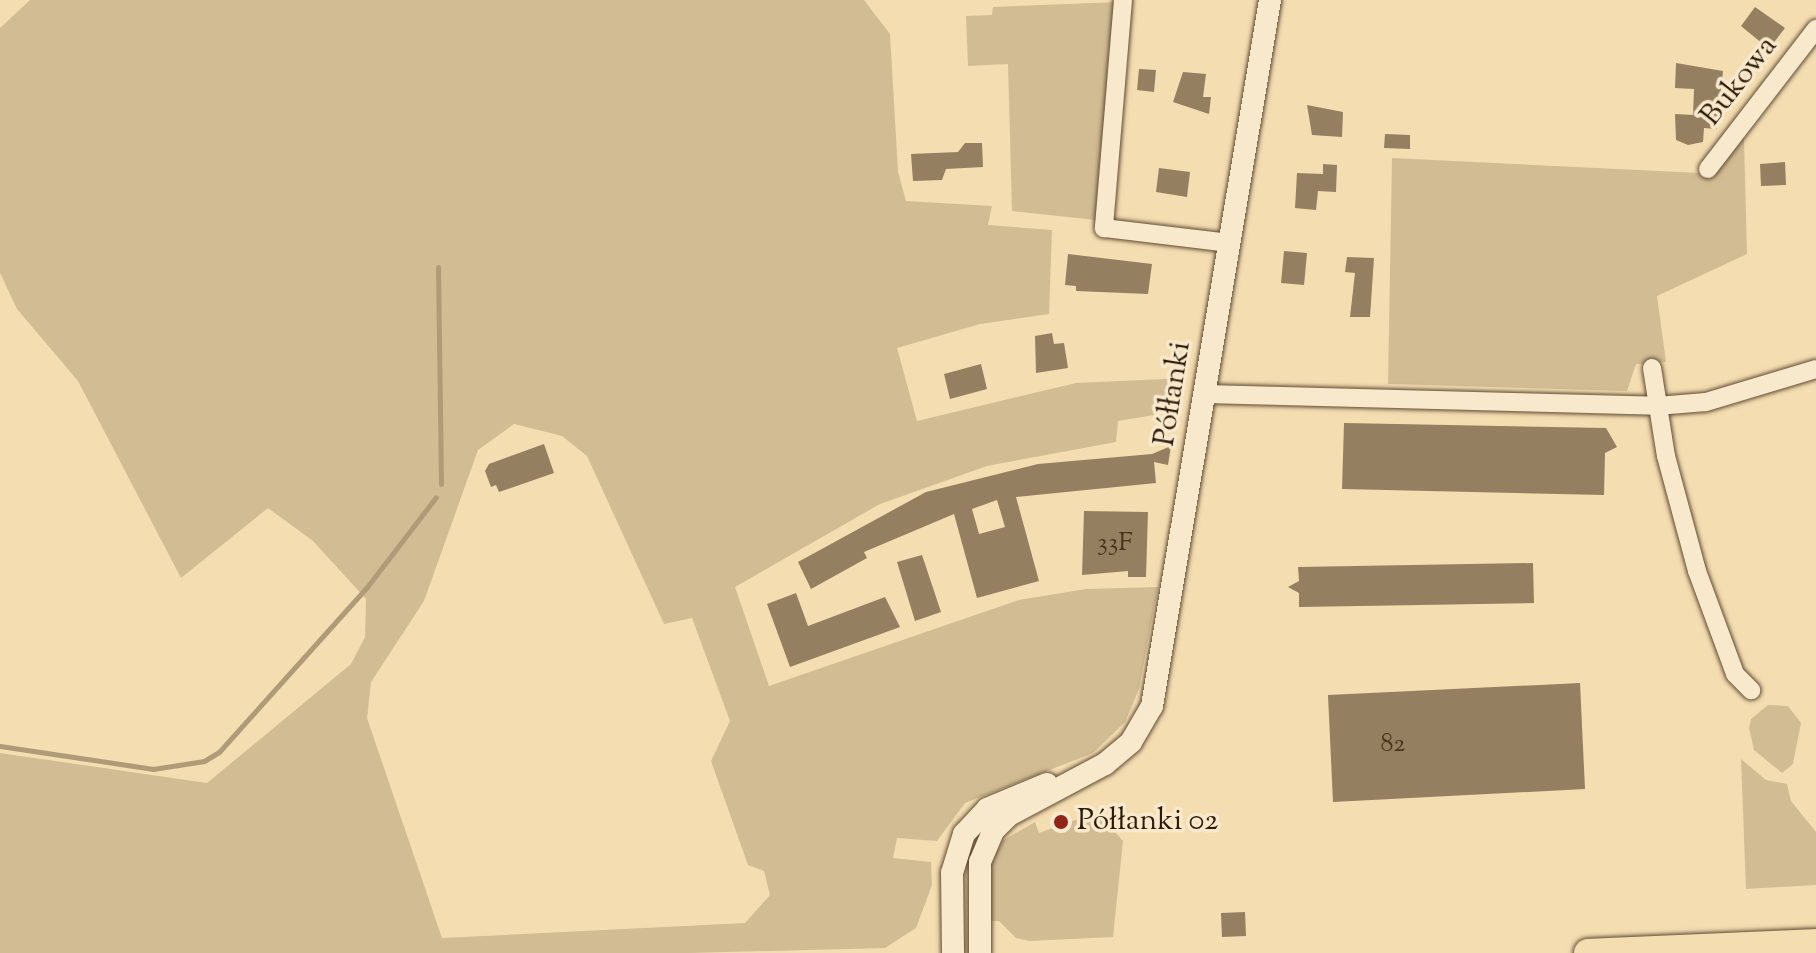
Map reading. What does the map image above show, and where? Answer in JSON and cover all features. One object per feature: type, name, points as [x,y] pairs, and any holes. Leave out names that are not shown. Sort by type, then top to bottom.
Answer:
[{"type":"main road","points":[[1588,953],[1816,943]]},
{"type":"street","points":[[1123,0],[1104,228],[1229,243]]},
{"type":"street","name":"Półłanki","points":[[980,953],[979,872],[990,836],[1009,815],[1091,773],[1131,742],[1152,706],[1270,0]]},
{"type":"street","name":"Bukowa","points":[[1708,169],[1816,29]]},
{"type":"street","points":[[1652,368],[1675,495],[1702,583],[1735,674],[1751,690]]},
{"type":"street","points":[[1205,394],[1657,406],[1706,402],[1816,369]]},
{"type":"street","name":"Półłanki","points":[[953,953],[952,873],[972,822],[1017,794],[1091,773]]},
{"type":"shaded area","points":[[30,0],[864,0],[890,34],[898,172],[906,201],[992,206],[988,225],[1052,230],[1049,314],[980,324],[897,348],[917,421],[1076,383],[1187,378],[1154,415],[1118,421],[1116,442],[987,466],[880,504],[735,587],[769,686],[1019,600],[1086,589],[1158,587],[1139,689],[1125,722],[1093,753],[965,803],[937,841],[897,838],[893,858],[931,862],[932,885],[916,928],[885,948],[689,953],[0,953],[0,753],[207,783],[351,664],[365,637],[366,599],[313,541],[268,508],[181,578],[78,381],[17,309],[0,273],[0,28]],"holes":[[[514,424],[562,436],[587,456],[664,624],[692,618],[730,721],[711,761],[748,865],[764,871],[770,895],[745,923],[442,938],[367,718],[371,682],[424,601],[478,450]]]},
{"type":"shaded area","points":[[1119,2],[1096,220],[1012,211],[1008,64],[968,66],[966,16],[992,15],[993,7]]},
{"type":"shaded area","points":[[1744,138],[1747,254],[1657,296],[1666,362],[1636,364],[1627,391],[1388,384],[1392,158],[1700,173],[1710,178]]},
{"type":"shaded area","points":[[1768,705],[1788,706],[1801,723],[1793,764],[1782,773],[1754,750],[1749,728],[1751,719]]},
{"type":"shaded area","points":[[1741,759],[1766,780],[1787,784],[1791,801],[1816,832],[1816,885],[1746,889]]},
{"type":"shaded area","points":[[1097,812],[1123,841],[1113,937],[1029,941],[1016,938],[999,921],[989,921],[989,868],[1002,841],[1035,822],[1039,833]]},
{"type":"building","points":[[1755,7],[1785,28],[1769,49],[1741,26]]},
{"type":"building","points":[[1676,63],[1723,71],[1717,129],[1704,128],[1703,142],[1688,145],[1676,140],[1675,114],[1693,115],[1694,89],[1675,88]]},
{"type":"building","points":[[1139,69],[1156,70],[1154,92],[1137,90]]},
{"type":"building","points":[[1183,72],[1206,74],[1203,97],[1211,97],[1209,114],[1173,102]]},
{"type":"building","points":[[1307,105],[1343,112],[1342,137],[1312,135]]},
{"type":"building","points":[[1385,134],[1410,135],[1410,149],[1384,148]]},
{"type":"building","points":[[965,143],[982,143],[983,167],[946,169],[942,180],[913,181],[911,154],[958,152]]},
{"type":"building","points":[[1785,162],[1786,185],[1761,186],[1760,164]]},
{"type":"building","points":[[1323,164],[1337,165],[1336,192],[1318,191],[1316,210],[1295,208],[1297,173],[1323,174]]},
{"type":"building","points":[[1159,168],[1190,172],[1187,197],[1156,192]]},
{"type":"building","points":[[1284,251],[1307,253],[1304,285],[1281,283]]},
{"type":"building","points":[[1068,254],[1152,264],[1148,294],[1076,291],[1076,286],[1065,285]]},
{"type":"building","points":[[1347,257],[1374,258],[1370,317],[1350,317],[1355,273],[1345,272]]},
{"type":"building","points":[[1052,333],[1054,344],[1064,343],[1068,368],[1036,373],[1035,336]]},
{"type":"building","points":[[981,364],[987,389],[950,399],[944,374]]},
{"type":"building","points":[[1344,423],[1606,428],[1617,447],[1605,453],[1604,495],[1342,489]]},
{"type":"building","points":[[544,444],[554,473],[499,492],[496,485],[491,487],[485,471],[489,464]]},
{"type":"building","points":[[1171,446],[1168,465],[1154,462],[1156,483],[1016,497],[1039,581],[977,598],[954,514],[864,552],[867,558],[811,589],[798,562],[926,492],[1038,464],[1152,454]],"holes":[[[997,500],[1005,527],[979,534],[972,509]]]},
{"type":"building","points":[[1084,511],[1148,512],[1146,577],[1128,577],[1128,571],[1082,575]]},
{"type":"building","points":[[922,555],[941,612],[915,621],[897,562]]},
{"type":"building","points":[[1533,563],[1534,603],[1299,607],[1299,593],[1288,587],[1299,581],[1298,567]]},
{"type":"building","points":[[796,593],[808,626],[885,597],[900,627],[790,667],[767,604]]},
{"type":"building","points":[[1580,683],[1585,789],[1333,802],[1328,695]]},
{"type":"building","points":[[1245,912],[1246,936],[1222,937],[1221,913]]},
{"type":"waterway","points":[[438,267],[441,484]]},
{"type":"waterway","points":[[0,746],[153,769],[204,761],[219,752],[367,587],[436,497]]},
{"type":"place","name":"Półłanki 02","points":[[1061,822]]}]
